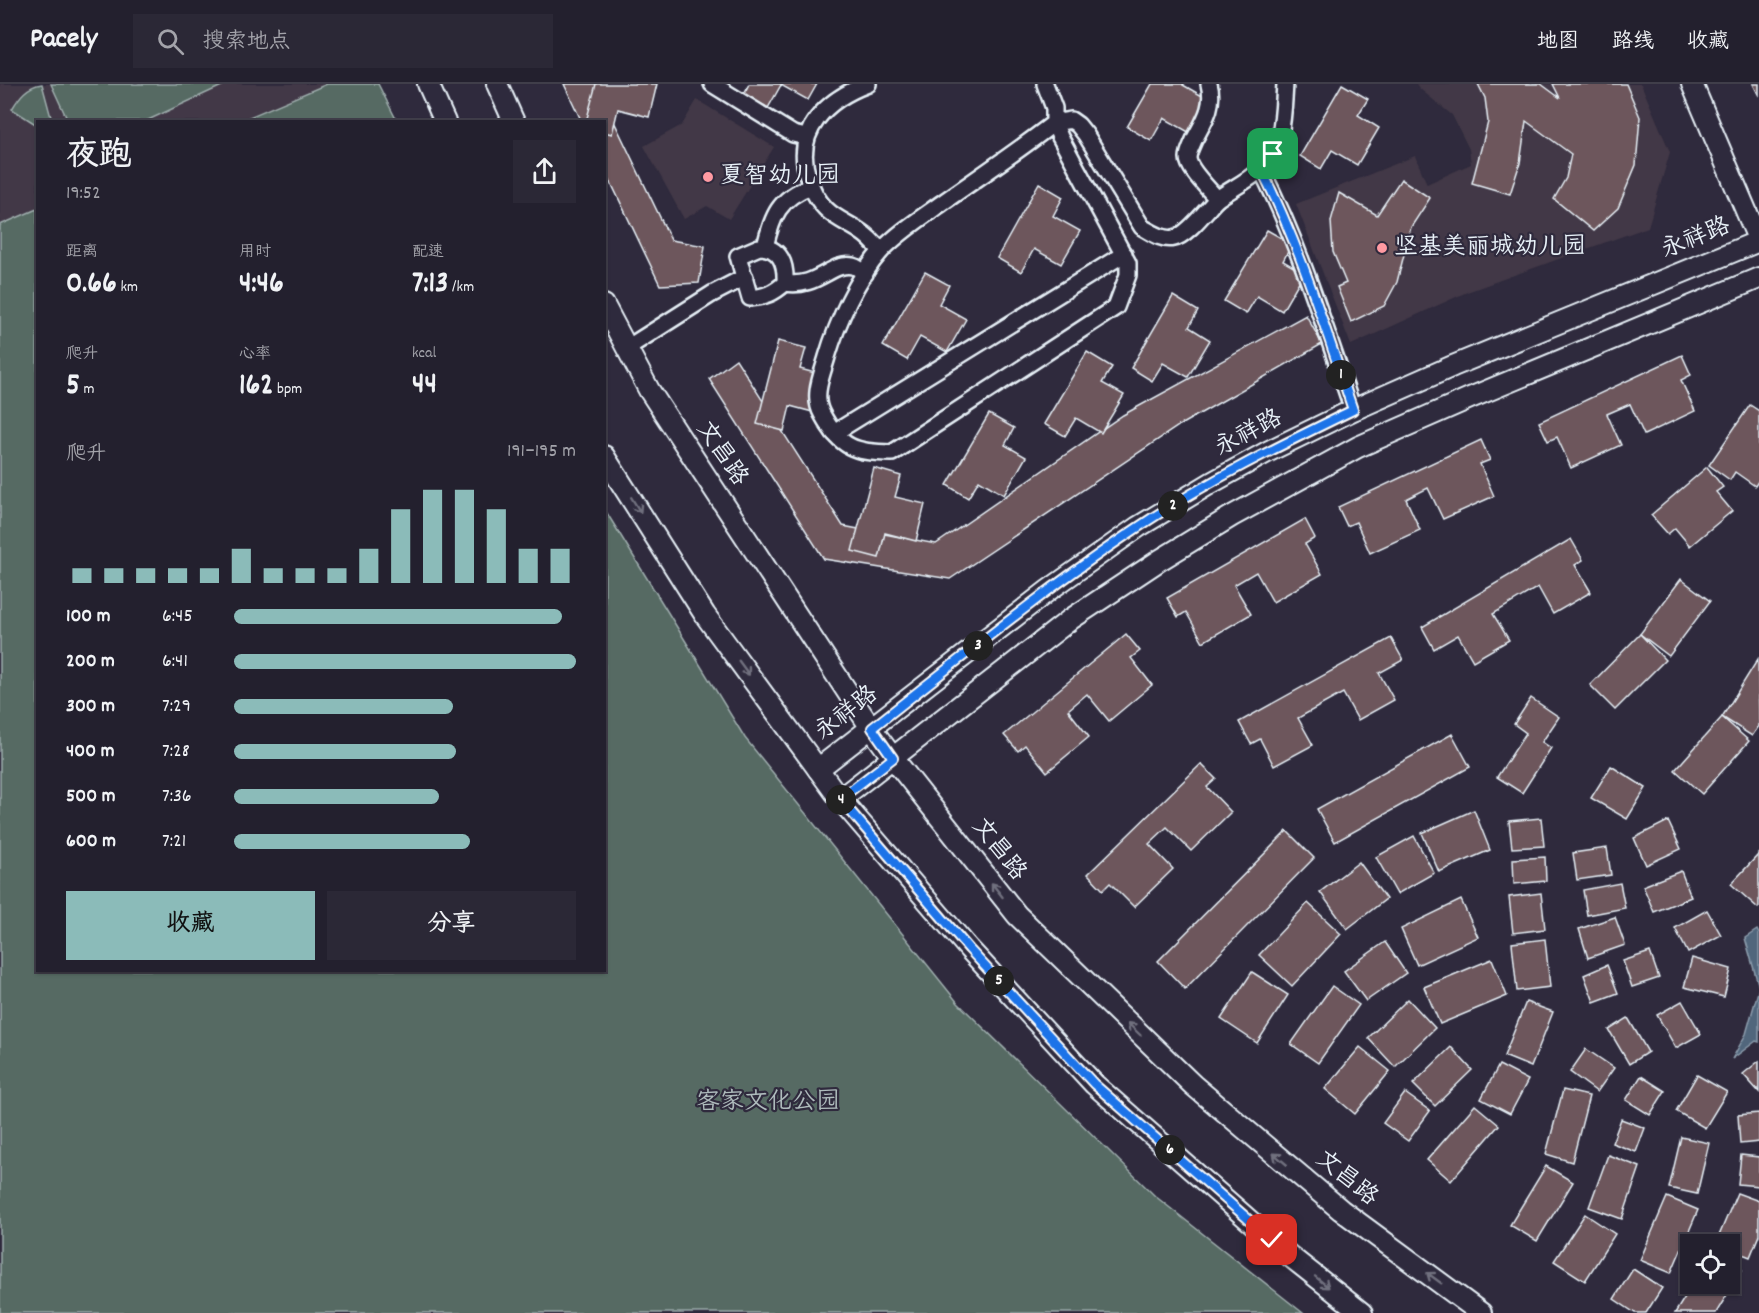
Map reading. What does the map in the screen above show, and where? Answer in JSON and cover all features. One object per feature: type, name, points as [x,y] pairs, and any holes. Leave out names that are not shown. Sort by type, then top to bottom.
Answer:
[{"type":"street","points":[[428,84],[444,120]]},
{"type":"street","points":[[497,84],[513,120]]},
{"type":"street","points":[[712,84],[793,134],[806,137]]},
{"type":"street","points":[[1045,84],[1054,108],[1054,123],[1060,137],[1128,263],[1128,275],[1116,307],[892,453],[868,453],[855,449],[834,434],[817,405],[819,385],[832,341],[857,287],[881,251],[916,221],[1054,123],[1071,120],[1078,125],[1142,227],[1157,236],[1173,239],[1184,233],[1217,199],[1261,169],[1273,154],[1279,138],[1285,84]]},
{"type":"street","points":[[1209,84],[1211,108],[1191,147],[1188,158],[1192,170],[1217,199]]},
{"type":"street","points":[[1692,84],[1759,241]]},
{"type":"street","points":[[864,85],[836,99],[823,111],[806,137],[804,166],[811,186],[826,209],[861,231],[881,251]]},
{"type":"street","points":[[1261,169],[1281,208],[1304,265],[1353,410]]},
{"type":"street","points":[[765,247],[770,226],[787,198],[811,186]]},
{"type":"street","name":"永祥路","points":[[818,769],[1049,590],[1138,527],[1259,456],[1353,410],[1453,366],[1759,241]]},
{"type":"street","points":[[765,247],[773,250],[783,260],[786,270],[785,283],[765,297],[750,298],[738,256],[749,250],[765,247]]},
{"type":"street","points":[[834,434],[1124,254]]},
{"type":"street","points":[[785,283],[797,285],[811,282],[840,266],[854,266],[865,274]]},
{"type":"street","points":[[627,348],[712,294],[745,277]]},
{"type":"street","points":[[840,799],[1071,619],[1160,560],[1290,483],[1358,447],[1470,398],[1759,278]]},
{"type":"street","name":"文昌路","points":[[606,309],[648,390],[872,728],[1017,915],[1193,1085],[1341,1210],[1481,1313]]},
{"type":"street","points":[[606,459],[705,615],[840,799],[969,949],[1094,1084],[1291,1257],[1362,1313]]},
{"type":"shaded area","points":[[0,84],[327,84],[242,120],[36,120],[36,209],[0,225]]},
{"type":"shaded area","points":[[1416,84],[1641,84],[1670,152],[1648,227],[1467,292],[1351,345],[1296,204],[1415,156],[1427,184],[1471,164],[1469,149],[1452,115]]},
{"type":"shaded area","name":"夏智幼儿园","points":[[697,100],[774,147],[729,219],[707,206],[684,219],[644,146],[682,125]]},
{"type":"green space","points":[[42,84],[52,120],[36,120],[36,124],[12,109],[24,93]]},
{"type":"green space","points":[[51,84],[226,84],[148,120],[68,120]]},
{"type":"green space","points":[[327,84],[378,84],[396,120],[242,120]]},
{"type":"green space","name":"客家文化公园","points":[[36,209],[36,972],[606,972],[606,512],[745,738],[958,1003],[1155,1196],[1303,1313],[0,1313],[0,225]]},
{"type":"water","points":[[1757,930],[1759,934],[1759,987],[1745,938]]},
{"type":"water","points":[[1759,988],[1759,1042],[1756,1041],[1732,1059],[1746,1034]]},
{"type":"building","points":[[564,84],[596,84],[671,240],[705,246],[699,283],[660,285],[606,172],[606,120],[581,120]]},
{"type":"building","points":[[596,84],[657,84],[649,117],[618,109],[612,134],[606,132],[606,120],[587,120]]},
{"type":"building","points":[[749,84],[817,84],[808,100],[781,85],[768,108],[744,94]]},
{"type":"building","points":[[1152,84],[1184,84],[1211,101],[1192,134],[1164,118],[1151,141],[1127,127]]},
{"type":"building","points":[[1342,84],[1368,99],[1358,115],[1379,128],[1357,165],[1332,150],[1321,169],[1300,156]]},
{"type":"building","points":[[1478,84],[1541,84],[1560,98],[1553,84],[1626,84],[1640,117],[1636,165],[1618,208],[1593,231],[1554,199],[1566,178],[1571,154],[1526,121],[1520,163],[1510,194],[1472,183],[1488,122],[1485,98]]},
{"type":"building","points":[[1753,84],[1759,84],[1759,96]]},
{"type":"building","points":[[1401,179],[1430,198],[1411,227],[1397,282],[1384,306],[1351,322],[1337,287],[1346,283],[1333,252],[1331,221],[1339,193],[1377,215]]},
{"type":"building","points":[[1039,183],[1063,197],[1053,216],[1080,231],[1061,264],[1034,249],[1021,272],[997,258]]},
{"type":"building","points":[[1267,230],[1292,244],[1283,261],[1304,273],[1282,311],[1257,296],[1246,314],[1224,301]]},
{"type":"building","points":[[925,272],[949,285],[939,304],[966,319],[947,352],[920,337],[907,360],[883,346]]},
{"type":"building","points":[[1173,296],[1198,311],[1189,327],[1210,340],[1188,377],[1163,363],[1152,381],[1131,368]]},
{"type":"building","points":[[1306,315],[1322,344],[1180,425],[950,579],[824,559],[709,379],[736,359],[843,526],[936,544],[1123,415]]},
{"type":"building","points":[[778,341],[806,348],[800,369],[830,377],[820,414],[790,406],[784,431],[757,424]]},
{"type":"building","points":[[1087,352],[1112,367],[1102,383],[1124,395],[1101,433],[1076,418],[1065,436],[1044,424]]},
{"type":"building","points":[[1682,355],[1691,375],[1681,380],[1695,411],[1644,435],[1630,404],[1607,414],[1621,445],[1571,468],[1557,437],[1548,441],[1539,422]]},
{"type":"building","points":[[1750,405],[1759,411],[1759,480],[1755,486],[1735,472],[1730,480],[1709,465]]},
{"type":"building","points":[[989,414],[1014,428],[1005,445],[1026,457],[1004,495],[979,480],[968,498],[947,485]]},
{"type":"building","points":[[1481,440],[1490,460],[1480,464],[1494,496],[1443,519],[1428,488],[1406,499],[1420,530],[1370,553],[1356,522],[1347,526],[1338,507]]},
{"type":"building","points":[[1707,467],[1723,487],[1716,492],[1732,511],[1690,546],[1675,528],[1668,534],[1651,515]]},
{"type":"building","points":[[874,468],[901,476],[895,497],[925,504],[916,541],[885,533],[879,558],[852,551]]},
{"type":"building","points":[[1305,519],[1315,538],[1305,544],[1322,574],[1273,602],[1256,572],[1234,585],[1251,614],[1203,642],[1186,612],[1178,617],[1167,598]]},
{"type":"building","points":[[1571,539],[1583,560],[1575,565],[1591,592],[1553,614],[1538,587],[1493,614],[1509,640],[1473,661],[1458,635],[1434,649],[1422,627]]},
{"type":"building","points":[[1681,579],[1710,601],[1669,656],[1640,634]]},
{"type":"building","points":[[1126,634],[1140,651],[1131,658],[1152,685],[1109,721],[1087,694],[1068,710],[1089,737],[1047,772],[1025,745],[1018,751],[1004,735]]},
{"type":"building","points":[[1640,634],[1665,660],[1615,710],[1590,685]]},
{"type":"building","points":[[1391,638],[1403,660],[1379,673],[1394,700],[1358,720],[1343,693],[1298,718],[1313,745],[1274,766],[1260,739],[1251,744],[1239,722]]},
{"type":"building","points":[[1758,659],[1759,726],[1752,736],[1722,717]]},
{"type":"building","points":[[1531,698],[1559,717],[1542,742],[1551,748],[1522,793],[1497,777],[1526,733],[1514,724]]},
{"type":"building","points":[[1722,717],[1749,741],[1702,794],[1675,770]]},
{"type":"building","points":[[1452,734],[1470,767],[1335,842],[1317,809]]},
{"type":"building","points":[[1201,764],[1216,779],[1207,787],[1231,812],[1191,851],[1167,827],[1149,844],[1173,869],[1134,907],[1110,883],[1103,890],[1088,874]]},
{"type":"building","points":[[1611,766],[1646,788],[1627,819],[1591,798]]},
{"type":"building","points":[[1474,810],[1490,850],[1439,872],[1422,833]]},
{"type":"building","points":[[1541,818],[1544,846],[1512,848],[1509,821]]},
{"type":"building","points":[[1668,821],[1681,849],[1646,865],[1634,838]]},
{"type":"building","points":[[1287,831],[1314,858],[1185,989],[1158,961]]},
{"type":"building","points":[[1414,836],[1434,873],[1397,894],[1376,857]]},
{"type":"building","points":[[1607,848],[1611,875],[1577,880],[1573,853]]},
{"type":"building","points":[[1759,854],[1759,907],[1758,908],[1731,884]]},
{"type":"building","points":[[1545,857],[1546,881],[1514,884],[1513,859]]},
{"type":"building","points":[[1359,862],[1386,899],[1347,929],[1320,892]]},
{"type":"building","points":[[1681,871],[1691,897],[1654,912],[1643,886]]},
{"type":"building","points":[[1620,883],[1625,908],[1587,915],[1583,890]]},
{"type":"building","points":[[1541,893],[1545,929],[1513,933],[1509,897]]},
{"type":"building","points":[[1461,900],[1478,937],[1417,965],[1401,929]]},
{"type":"building","points":[[1308,903],[1341,934],[1292,986],[1259,955]]},
{"type":"building","points":[[1707,910],[1721,935],[1688,953],[1675,928]]},
{"type":"building","points":[[1615,917],[1625,945],[1588,958],[1579,929]]},
{"type":"building","points":[[1545,939],[1550,987],[1517,991],[1512,943]]},
{"type":"building","points":[[1385,942],[1406,973],[1366,1001],[1344,971]]},
{"type":"building","points":[[1650,952],[1659,978],[1632,987],[1623,961]]},
{"type":"building","points":[[1692,958],[1731,969],[1724,997],[1684,987]]},
{"type":"building","points":[[1492,959],[1507,996],[1440,1024],[1424,987]]},
{"type":"building","points":[[1607,965],[1618,993],[1594,1002],[1584,975]]},
{"type":"building","points":[[1252,972],[1288,995],[1257,1043],[1221,1019]]},
{"type":"building","points":[[1332,986],[1359,1005],[1318,1063],[1291,1044]]},
{"type":"building","points":[[1408,999],[1435,1028],[1395,1067],[1368,1038]]},
{"type":"building","points":[[1682,1001],[1701,1034],[1676,1048],[1657,1015]]},
{"type":"building","points":[[1526,1002],[1553,1012],[1531,1067],[1504,1056]]},
{"type":"building","points":[[1628,1018],[1648,1052],[1629,1064],[1609,1030]]},
{"type":"building","points":[[1360,1047],[1390,1071],[1355,1114],[1325,1089]]},
{"type":"building","points":[[1451,1047],[1472,1070],[1435,1106],[1413,1084]]},
{"type":"building","points":[[1586,1049],[1614,1068],[1597,1092],[1570,1072]]},
{"type":"building","points":[[1759,1061],[1759,1092],[1743,1074]]},
{"type":"building","points":[[1499,1065],[1528,1080],[1510,1114],[1481,1099]]},
{"type":"building","points":[[1697,1075],[1727,1092],[1705,1128],[1676,1111]]},
{"type":"building","points":[[1641,1076],[1665,1091],[1650,1115],[1626,1100]]},
{"type":"building","points":[[1563,1090],[1589,1096],[1572,1162],[1546,1154]]},
{"type":"building","points":[[1405,1093],[1430,1111],[1408,1141],[1383,1123]]},
{"type":"building","points":[[1475,1105],[1499,1125],[1451,1181],[1427,1160]]},
{"type":"building","points":[[1759,1113],[1759,1142],[1740,1144],[1738,1115]]},
{"type":"building","points":[[1621,1119],[1645,1128],[1636,1152],[1612,1143]]},
{"type":"building","points":[[1681,1137],[1709,1143],[1697,1194],[1669,1188]]},
{"type":"building","points":[[1608,1155],[1640,1167],[1622,1219],[1589,1207]]},
{"type":"building","points":[[1741,1155],[1759,1157],[1759,1186],[1738,1184]]},
{"type":"building","points":[[1546,1166],[1573,1182],[1537,1241],[1510,1225]]},
{"type":"building","points":[[1737,1193],[1759,1201],[1759,1235],[1750,1257],[1740,1253],[1740,1234],[1720,1234]]},
{"type":"building","points":[[1667,1197],[1698,1210],[1688,1234],[1680,1234],[1680,1252],[1671,1273],[1640,1260]]},
{"type":"building","points":[[1585,1214],[1615,1234],[1585,1281],[1554,1261]]},
{"type":"building","points":[[1633,1269],[1662,1288],[1646,1313],[1635,1313],[1614,1299]]},
{"type":"building","points":[[1687,1294],[1727,1294],[1716,1313],[1675,1313]]},
{"type":"place","name":"夏智幼儿园","points":[[708,177]]},
{"type":"place","name":"坚基美丽城幼儿园","points":[[1382,248]]},
{"type":"route","points":[[1272,1240],[1094,1084],[969,949],[840,799],[893,758],[872,728],[1049,590],[1138,527],[1210,483],[1353,410],[1304,265],[1281,208],[1261,169],[1273,154]]}]
